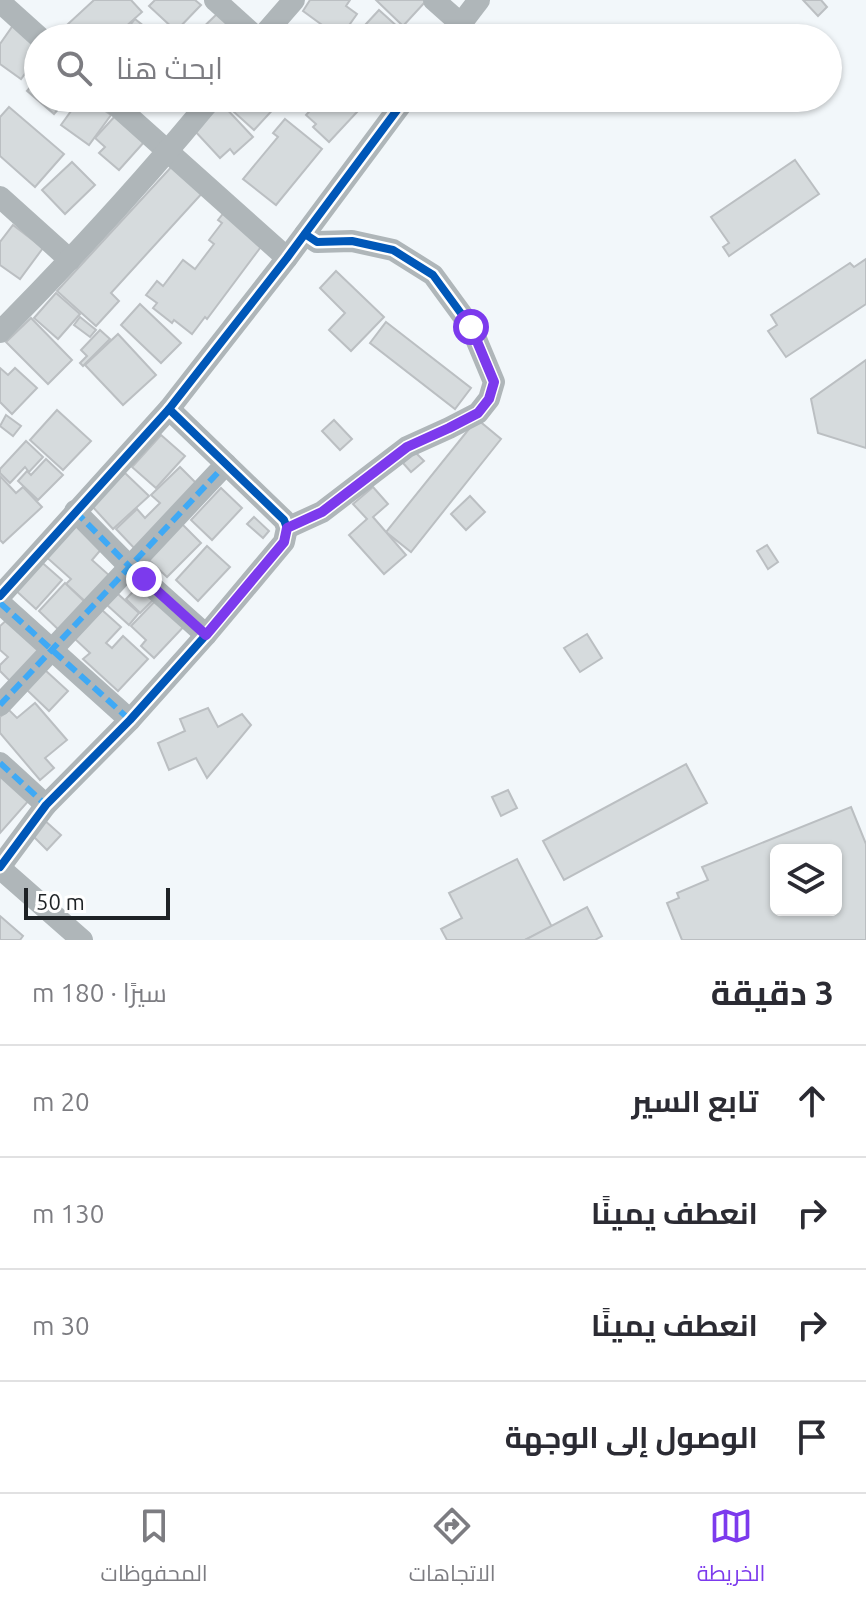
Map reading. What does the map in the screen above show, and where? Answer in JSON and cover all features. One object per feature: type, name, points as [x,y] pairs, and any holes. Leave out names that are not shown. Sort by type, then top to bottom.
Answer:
[{"type":"street","points":[[215,0],[243,24]]},
{"type":"street","points":[[272,24],[294,0]]},
{"type":"street","points":[[434,0],[451,24]]},
{"type":"street","points":[[461,24],[479,0]]},
{"type":"street","points":[[0,2],[24,24]]},
{"type":"street","points":[[124,112],[287,258]]},
{"type":"street","points":[[0,332],[70,260],[200,112]]},
{"type":"street","points":[[130,720],[52,650],[2,591],[169,409],[396,112]]},
{"type":"street","points":[[0,197],[70,260]]},
{"type":"street","points":[[287,528],[322,512],[407,447],[478,413],[489,399],[494,382],[471,327],[433,275],[393,250],[352,241],[317,242],[305,234]]},
{"type":"street","points":[[82,940],[55,931],[0,868],[46,805],[130,720],[206,635],[284,542],[287,528],[284,520],[169,409]]},
{"type":"street","points":[[0,705],[226,464]]},
{"type":"street","points":[[75,511],[130,567],[206,635]]},
{"type":"street","points":[[0,763],[46,805]]},
{"type":"building","points":[[94,0],[131,0],[142,12],[129,24],[68,24]]},
{"type":"building","points":[[155,0],[195,0],[201,5],[183,24],[168,24],[149,6]]},
{"type":"building","points":[[310,0],[350,0],[346,6],[357,14],[350,24],[321,24],[303,11]]},
{"type":"building","points":[[376,0],[426,1],[405,24],[401,24]]},
{"type":"building","points":[[803,0],[821,0],[827,7],[818,16]]},
{"type":"building","points":[[379,10],[395,24],[366,24]]},
{"type":"building","points":[[218,13],[228,24],[207,24]]},
{"type":"building","points":[[14,24],[24,31],[24,75],[21,79],[0,64],[0,44]]},
{"type":"building","points":[[9,107],[64,154],[35,187],[0,156],[0,117]]},
{"type":"building","points":[[70,112],[107,112],[111,115],[89,145],[61,125]]},
{"type":"building","points":[[213,112],[230,112],[253,137],[234,154],[230,149],[220,158],[194,130]]},
{"type":"building","points":[[234,112],[271,112],[254,130]]},
{"type":"building","points":[[309,112],[357,112],[329,142],[313,127],[316,124],[306,115]]},
{"type":"building","points":[[116,115],[145,141],[119,170],[99,153],[105,147],[95,138]]},
{"type":"building","points":[[285,119],[322,149],[276,205],[243,179],[278,137],[273,133]]},
{"type":"building","points":[[795,160],[819,194],[729,256],[723,247],[729,243],[711,217]]},
{"type":"building","points":[[72,162],[95,185],[65,214],[42,190]]},
{"type":"building","points":[[175,163],[205,190],[111,293],[119,301],[96,326],[57,291]]},
{"type":"building","points":[[226,210],[266,240],[207,319],[205,317],[192,334],[153,308],[157,303],[146,295],[157,281],[163,286],[183,260],[195,269],[214,244],[209,240],[222,223],[218,220]]},
{"type":"building","points":[[13,225],[43,248],[20,279],[0,265],[0,242]]},
{"type":"building","points":[[866,259],[866,304],[786,357],[768,331],[777,325],[771,315],[850,263],[854,267]]},
{"type":"building","points":[[336,271],[384,317],[351,351],[329,330],[345,313],[320,288]]},
{"type":"building","points":[[56,293],[80,314],[58,339],[34,318]]},
{"type":"building","points":[[140,304],[181,343],[161,363],[121,325]]},
{"type":"building","points":[[80,317],[96,330],[90,337],[74,325]]},
{"type":"building","points":[[31,318],[72,360],[48,384],[6,342]]},
{"type":"building","points":[[386,322],[471,388],[455,409],[370,343]]},
{"type":"building","points":[[100,330],[110,339],[83,366],[80,363],[87,356],[81,350]]},
{"type":"building","points":[[118,334],[156,375],[123,405],[85,365]]},
{"type":"building","points":[[866,360],[866,448],[818,433],[811,399]]},
{"type":"building","points":[[0,368],[8,375],[15,368],[37,388],[12,414],[0,402]]},
{"type":"building","points":[[57,410],[91,441],[63,470],[30,440]]},
{"type":"building","points":[[6,415],[21,426],[13,436],[0,426]]},
{"type":"building","points":[[477,419],[501,439],[411,552],[386,532]]},
{"type":"building","points":[[334,420],[352,439],[340,450],[322,431]]},
{"type":"building","points":[[161,435],[185,456],[156,488],[132,467]]},
{"type":"building","points":[[26,441],[43,457],[29,472],[25,467],[10,483],[0,469]]},
{"type":"building","points":[[415,452],[424,461],[411,472],[403,463]]},
{"type":"building","points":[[46,459],[63,475],[38,500],[18,481],[27,471],[31,475]]},
{"type":"building","points":[[180,467],[202,489],[137,551],[116,529],[137,509],[145,518],[160,503],[151,495]]},
{"type":"building","points":[[125,473],[149,496],[113,529],[91,505]]},
{"type":"building","points":[[0,476],[16,493],[23,487],[42,507],[3,543],[0,540]]},
{"type":"building","points":[[373,487],[388,504],[373,517],[406,555],[384,574],[349,535],[367,519],[353,504]]},
{"type":"building","points":[[221,488],[242,508],[212,540],[191,520]]},
{"type":"building","points":[[470,496],[485,512],[466,530],[451,514]]},
{"type":"building","points":[[254,517],[269,531],[263,538],[247,524]]},
{"type":"building","points":[[75,519],[104,546],[92,560],[111,577],[87,603],[66,584],[71,579],[43,554]]},
{"type":"building","points":[[182,524],[201,543],[167,577],[148,559]]},
{"type":"building","points":[[767,545],[778,562],[768,569],[757,551]]},
{"type":"building","points":[[207,546],[230,567],[198,601],[176,580]]},
{"type":"building","points":[[38,559],[62,580],[36,609],[12,587]]},
{"type":"building","points":[[144,580],[159,594],[140,613],[126,599]]},
{"type":"building","points":[[65,583],[88,605],[62,633],[39,611]]},
{"type":"building","points":[[118,594],[139,613],[129,625],[107,605]]},
{"type":"building","points":[[161,595],[189,621],[154,658],[141,646],[146,640],[131,626]]},
{"type":"building","points":[[102,610],[121,627],[106,643],[112,648],[123,636],[148,659],[118,691],[83,659],[90,653],[75,639]]},
{"type":"building","points":[[10,617],[42,650],[10,681],[0,671],[0,665],[8,657],[0,650],[0,626]]},
{"type":"building","points":[[587,634],[602,658],[580,672],[564,648]]},
{"type":"building","points":[[45,670],[68,691],[49,711],[27,690]]},
{"type":"building","points":[[35,703],[67,740],[45,758],[54,768],[40,780],[0,733],[0,717],[9,710],[17,718]]},
{"type":"building","points":[[208,708],[218,727],[242,714],[251,725],[207,778],[196,758],[169,770],[158,743],[185,731],[180,719]]},
{"type":"building","points":[[686,764],[707,803],[564,880],[543,841]]},
{"type":"building","points":[[0,772],[30,799],[0,833]]},
{"type":"building","points":[[508,790],[517,808],[501,816],[492,797]]},
{"type":"building","points":[[851,807],[866,844],[866,940],[682,940],[667,903],[679,898],[677,893],[708,880],[702,867]]},
{"type":"building","points":[[43,819],[61,835],[47,850],[30,833]]},
{"type":"building","points":[[517,859],[552,927],[525,940],[447,940],[441,929],[462,918],[449,893]]},
{"type":"building","points":[[587,907],[602,936],[595,940],[525,940]]},
{"type":"building","points":[[0,916],[23,936],[20,940],[0,940]]},
{"type":"marked path","points":[[0,705],[226,464]]},
{"type":"marked path","points":[[75,511],[130,567],[206,635]]},
{"type":"marked path","points":[[0,603],[130,720]]},
{"type":"marked path","points":[[0,763],[46,805]]},
{"type":"cycle path","points":[[0,596],[169,409],[396,112]]},
{"type":"cycle path","points":[[287,528],[322,512],[407,447],[478,413],[489,399],[494,382],[471,327],[433,275],[393,250],[352,241],[317,242],[305,234]]},
{"type":"cycle path","points":[[0,867],[46,805],[130,720],[284,542],[287,528],[284,520],[169,409]]},
{"type":"route","points":[[144,579],[206,635],[284,542],[287,528],[322,512],[407,447],[478,413],[489,399],[494,382],[471,327]]}]
